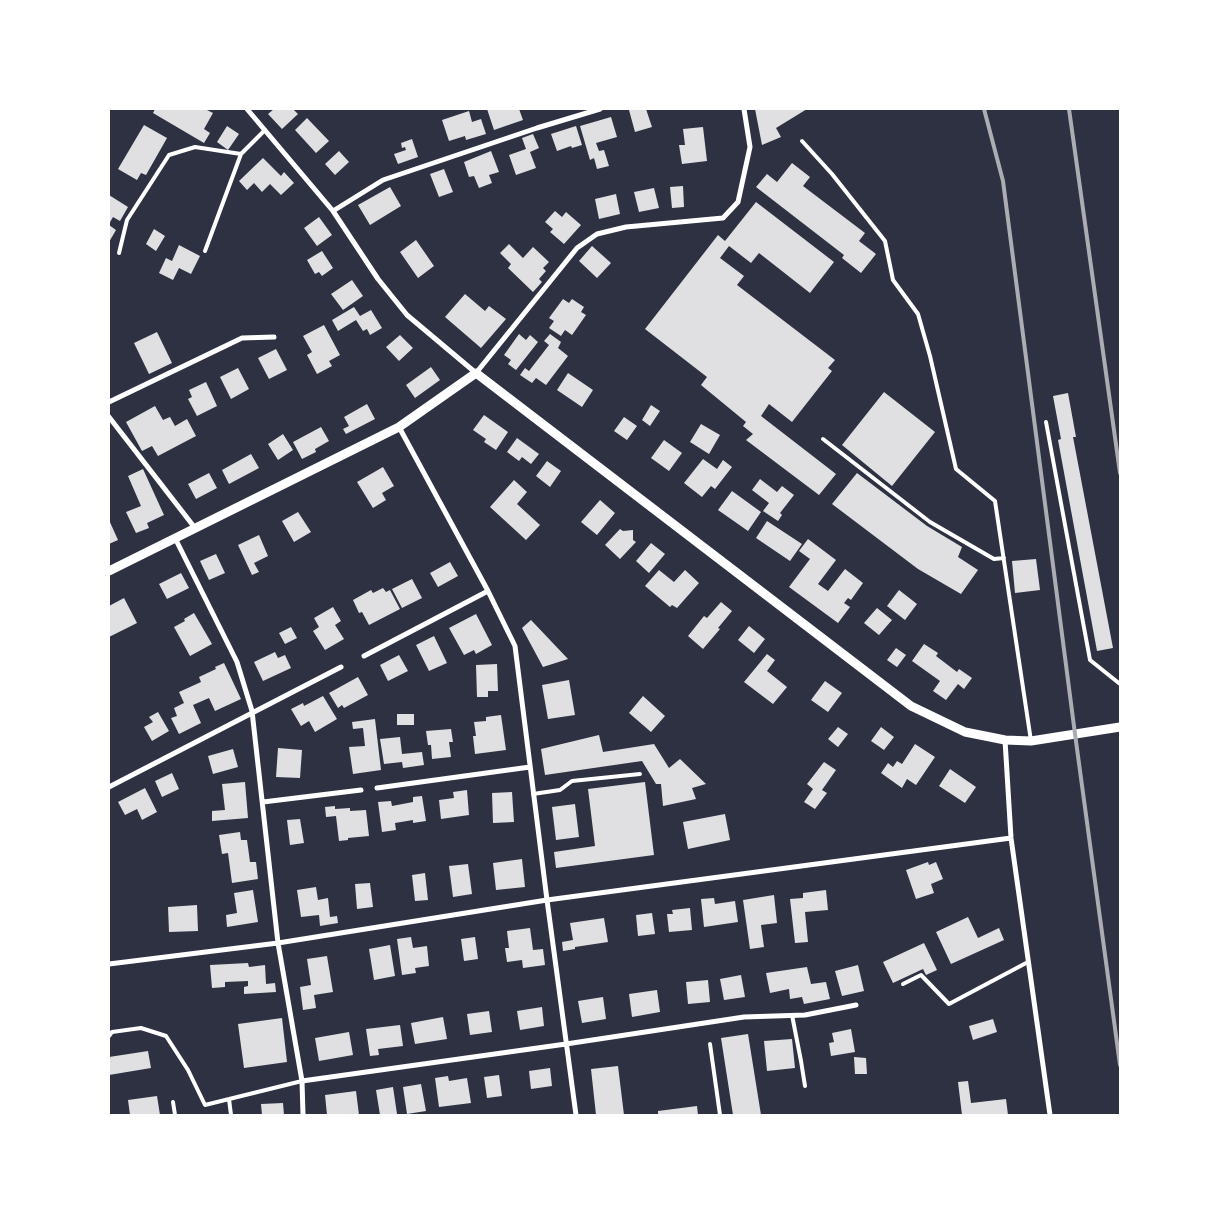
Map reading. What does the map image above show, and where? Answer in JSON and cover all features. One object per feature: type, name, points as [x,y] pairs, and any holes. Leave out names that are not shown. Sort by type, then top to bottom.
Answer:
[{"type":"street","points":[[247,109],[333,210],[378,279],[407,315],[476,373],[911,706],[965,732],[1005,740],[1031,741],[1120,728]]},
{"type":"street","points":[[333,210],[383,180],[537,128],[600,109]]},
{"type":"street","points":[[109,571],[399,427],[476,373],[577,248],[597,234],[626,227],[723,218],[738,202],[750,148],[744,109]]},
{"type":"street","points":[[109,402],[242,338],[274,337]]},
{"type":"street","points":[[109,417],[195,528]]},
{"type":"street","points":[[399,427],[488,591],[515,646],[576,1115]]},
{"type":"street","points":[[175,538],[237,662],[253,713],[278,943],[302,1081],[303,1115]]},
{"type":"street","points":[[364,656],[488,591]]},
{"type":"street","points":[[109,788],[340,667]]},
{"type":"street","points":[[1005,740],[1011,838],[1050,1115]]},
{"type":"street","points":[[376,788],[530,766]]},
{"type":"street","points":[[263,802],[361,790]]},
{"type":"street","points":[[109,964],[278,943],[547,900],[1011,838]]},
{"type":"street","points":[[302,1081],[744,1017],[804,1015],[856,1005]]},
{"type":"lane","points":[[206,251],[241,154],[264,130]]},
{"type":"lane","points":[[802,141],[832,174],[885,240],[893,280],[918,314],[930,356],[956,469],[996,501],[1031,741]]},
{"type":"lane","points":[[119,253],[127,220],[169,155],[195,147],[241,154]]},
{"type":"lane","points":[[1046,422],[1090,660],[1120,684]]},
{"type":"lane","points":[[823,439],[930,522],[994,559],[1004,558]]},
{"type":"lane","points":[[533,794],[560,790],[572,781],[640,774]]},
{"type":"lane","points":[[903,984],[921,975],[949,1004],[1028,962]]},
{"type":"lane","points":[[792,1016],[805,1086]]},
{"type":"lane","points":[[109,1036],[112,1032],[141,1028],[166,1036],[188,1070],[204,1105],[302,1081]]},
{"type":"lane","points":[[710,1044],[720,1115]]},
{"type":"lane","points":[[230,1099],[231,1115]]},
{"type":"lane","points":[[173,1102],[175,1115]]},
{"type":"building","points":[[155,109],[205,109],[213,113],[204,129],[210,133],[204,143],[153,113]]},
{"type":"building","points":[[274,109],[293,109],[298,114],[282,129],[268,114]]},
{"type":"building","points":[[487,109],[519,109],[523,120],[494,130]]},
{"type":"building","points":[[646,109],[652,127],[635,132],[629,110]]},
{"type":"building","points":[[755,109],[807,109],[776,128],[781,137],[762,145]]},
{"type":"building","points":[[469,111],[472,122],[481,119],[486,134],[466,140],[465,136],[449,141],[442,120]]},
{"type":"building","points":[[611,117],[617,137],[596,143],[599,151],[604,150],[609,166],[597,169],[594,158],[590,160],[580,126]]},
{"type":"building","points":[[307,118],[329,141],[316,153],[295,130]]},
{"type":"building","points":[[144,125],[167,138],[146,175],[141,173],[137,180],[118,169]]},
{"type":"building","points":[[227,126],[239,134],[228,150],[217,142]]},
{"type":"building","points":[[576,126],[582,145],[572,148],[571,146],[557,151],[551,134]]},
{"type":"building","points":[[703,127],[707,161],[682,164],[679,145],[685,145],[683,129]]},
{"type":"building","points":[[533,134],[539,148],[530,152],[536,168],[516,175],[509,155],[526,149],[522,138]]},
{"type":"building","points":[[412,139],[418,157],[398,164],[394,154],[406,150],[405,147],[402,148],[401,143]]},
{"type":"building","points":[[339,151],[349,162],[335,175],[325,164]]},
{"type":"building","points":[[491,151],[499,172],[489,175],[492,183],[479,188],[474,176],[469,177],[464,162]]},
{"type":"building","points":[[263,158],[281,176],[284,172],[294,183],[281,195],[270,184],[262,192],[254,183],[247,190],[239,181]]},
{"type":"building","points":[[792,163],[810,177],[803,186],[865,233],[859,241],[876,254],[861,273],[842,258],[844,255],[756,187],[767,174],[777,182]]},
{"type":"building","points":[[444,169],[453,192],[439,197],[430,174]]},
{"type":"building","points":[[683,186],[684,207],[672,208],[670,187]]},
{"type":"building","points":[[390,187],[401,206],[370,225],[358,205]]},
{"type":"building","points":[[654,188],[659,208],[639,212],[634,192]]},
{"type":"building","points":[[616,194],[620,214],[599,219],[595,199]]},
{"type":"building","points":[[109,195],[128,207],[120,221],[113,217],[109,224]]},
{"type":"building","points":[[756,202],[834,262],[810,293],[759,253],[751,263],[729,246],[720,258],[744,276],[737,285],[835,360],[828,368],[832,371],[792,422],[769,404],[761,416],[836,474],[819,495],[746,440],[753,434],[743,426],[746,422],[701,385],[707,377],[645,329],[718,235],[725,241]]},
{"type":"building","points":[[555,211],[562,217],[566,212],[581,225],[564,244],[550,232],[553,229],[545,222]]},
{"type":"building","points":[[319,217],[332,235],[317,246],[304,228]]},
{"type":"building","points":[[109,225],[116,230],[109,242]]},
{"type":"building","points":[[154,229],[165,236],[156,251],[146,244]]},
{"type":"building","points":[[416,240],[434,266],[418,278],[400,252]]},
{"type":"building","points":[[509,244],[523,258],[533,247],[549,262],[543,268],[546,271],[539,279],[542,282],[533,292],[508,268],[511,264],[500,253]]},
{"type":"building","points":[[179,245],[200,256],[191,274],[179,268],[173,280],[159,273],[166,258],[172,261]]},
{"type":"building","points":[[592,246],[611,263],[597,278],[579,261]]},
{"type":"building","points":[[322,251],[333,268],[322,276],[319,272],[315,274],[307,260]]},
{"type":"building","points":[[352,280],[363,296],[343,310],[331,294]]},
{"type":"building","points":[[465,294],[485,311],[489,306],[506,319],[481,348],[445,317]]},
{"type":"building","points":[[563,299],[569,303],[572,299],[584,307],[581,312],[586,315],[572,335],[565,330],[561,336],[549,328],[554,321],[549,318]]},
{"type":"building","points":[[354,307],[360,316],[371,310],[382,328],[370,335],[367,329],[363,331],[356,320],[338,331],[332,320]]},
{"type":"building","points":[[324,325],[340,355],[329,361],[332,366],[317,374],[307,355],[312,352],[303,336]]},
{"type":"building","points":[[157,332],[172,363],[149,374],[134,343]]},
{"type":"building","points":[[519,334],[526,340],[530,335],[538,342],[516,370],[508,364],[511,360],[504,355]]},
{"type":"building","points":[[550,334],[561,342],[558,348],[568,356],[546,385],[536,378],[532,383],[520,375],[525,368],[529,371],[549,345],[544,341]]},
{"type":"building","points":[[400,335],[413,348],[399,361],[386,347]]},
{"type":"building","points":[[276,349],[287,370],[269,379],[258,358]]},
{"type":"building","points":[[431,367],[440,380],[415,398],[406,385]]},
{"type":"building","points":[[238,368],[249,389],[231,399],[220,377]]},
{"type":"building","points":[[568,373],[593,390],[582,407],[557,390]]},
{"type":"building","points":[[206,382],[217,406],[197,416],[188,399],[192,397],[189,390]]},
{"type":"building","points":[[884,392],[935,432],[892,486],[842,445]]},
{"type":"building","points":[[1068,393],[1076,437],[1073,437],[1113,648],[1097,651],[1058,440],[1061,439],[1053,396]]},
{"type":"building","points":[[367,404],[375,419],[346,434],[343,429],[349,426],[344,417]]},
{"type":"building","points":[[651,405],[660,411],[650,426],[642,420]]},
{"type":"building","points":[[155,406],[163,420],[170,417],[175,426],[187,419],[196,436],[158,456],[152,446],[142,451],[126,422]]},
{"type":"building","points":[[484,415],[508,432],[496,450],[484,442],[486,439],[473,430]]},
{"type":"building","points":[[624,417],[637,426],[627,440],[614,431]]},
{"type":"building","points":[[701,424],[720,435],[709,454],[690,442]]},
{"type":"building","points":[[321,427],[329,441],[315,449],[316,452],[302,459],[293,442]]},
{"type":"building","points":[[283,434],[293,450],[278,460],[268,444]]},
{"type":"building","points":[[517,438],[539,454],[531,464],[522,457],[519,461],[507,452]]},
{"type":"building","points":[[664,440],[682,453],[669,471],[651,458]]},
{"type":"building","points":[[251,454],[259,468],[229,484],[222,470]]},
{"type":"building","points":[[703,459],[717,469],[723,460],[732,467],[715,489],[711,486],[702,497],[684,483]]},
{"type":"building","points":[[547,461],[561,471],[550,487],[536,476]]},
{"type":"building","points":[[383,467],[394,486],[382,493],[386,500],[373,508],[357,482]]},
{"type":"building","points":[[143,469],[164,515],[147,523],[149,528],[136,533],[126,512],[141,506],[128,476]]},
{"type":"building","points":[[209,473],[217,488],[196,499],[188,484]]},
{"type":"building","points":[[857,473],[927,526],[962,547],[958,557],[978,570],[961,594],[918,569],[832,504]]},
{"type":"building","points":[[760,479],[777,492],[782,486],[794,495],[780,513],[782,515],[778,521],[763,511],[769,503],[752,490]]},
{"type":"building","points":[[514,480],[527,492],[517,504],[540,525],[526,540],[490,507]]},
{"type":"building","points":[[732,491],[761,512],[748,531],[718,510]]},
{"type":"building","points":[[600,500],[615,513],[597,535],[581,522]]},
{"type":"building","points":[[298,512],[311,532],[294,542],[282,521]]},
{"type":"building","points":[[109,520],[118,540],[109,544]]},
{"type":"building","points":[[767,521],[802,544],[790,561],[756,538]]},
{"type":"building","points":[[620,529],[623,531],[633,530],[633,540],[636,542],[620,559],[605,545]]},
{"type":"building","points":[[259,535],[268,556],[254,563],[259,572],[252,575],[238,545]]},
{"type":"building","points":[[808,539],[836,560],[818,584],[828,591],[845,569],[863,583],[851,600],[848,598],[844,603],[850,607],[838,623],[789,587],[810,559],[799,551]]},
{"type":"building","points":[[651,543],[665,554],[649,573],[636,561]]},
{"type":"building","points":[[216,554],[225,573],[209,580],[200,561]]},
{"type":"building","points":[[1036,559],[1040,590],[1015,593],[1012,561]]},
{"type":"building","points":[[450,562],[458,576],[438,587],[430,573]]},
{"type":"building","points":[[659,570],[674,582],[685,570],[699,583],[677,608],[672,605],[670,607],[645,586]]},
{"type":"building","points":[[181,573],[189,588],[167,599],[159,584]]},
{"type":"building","points":[[412,579],[422,598],[402,608],[392,589]]},
{"type":"building","points":[[383,588],[386,592],[390,590],[400,609],[369,625],[362,612],[359,613],[353,600],[371,590],[373,593]]},
{"type":"building","points":[[899,590],[917,604],[905,620],[887,606]]},
{"type":"building","points":[[124,598],[137,623],[109,637],[109,606]]},
{"type":"building","points":[[721,602],[732,611],[703,649],[688,636],[704,616],[707,618]]},
{"type":"building","points":[[333,607],[341,621],[335,625],[344,639],[325,650],[313,631],[319,627],[314,618]]},
{"type":"building","points":[[877,608],[892,620],[879,635],[864,623]]},
{"type":"building","points":[[194,613],[212,644],[190,656],[174,627]]},
{"type":"building","points":[[476,614],[492,645],[476,654],[474,650],[464,655],[449,628]]},
{"type":"building","points":[[531,620],[568,659],[543,667],[522,628]]},
{"type":"building","points":[[749,626],[765,639],[754,653],[738,640]]},
{"type":"building","points":[[291,627],[297,638],[285,644],[279,633]]},
{"type":"building","points":[[434,636],[447,663],[429,671],[416,645]]},
{"type":"building","points":[[924,644],[938,653],[936,656],[957,672],[959,669],[972,678],[964,689],[958,684],[946,700],[933,691],[940,681],[912,661]]},
{"type":"building","points":[[896,648],[906,655],[897,667],[887,660]]},
{"type":"building","points":[[275,652],[278,658],[285,655],[291,668],[263,681],[254,662]]},
{"type":"building","points":[[767,654],[775,660],[767,671],[787,687],[773,704],[744,682]]},
{"type":"building","points":[[399,655],[408,671],[388,681],[380,665]]},
{"type":"building","points":[[224,663],[241,699],[215,711],[209,698],[193,705],[201,723],[179,734],[171,718],[177,716],[174,708],[184,703],[179,692],[201,682],[199,677]]},
{"type":"building","points":[[497,664],[498,691],[488,691],[488,697],[477,697],[476,665]]},
{"type":"building","points":[[358,677],[368,695],[344,708],[342,705],[338,708],[329,693]]},
{"type":"building","points":[[569,680],[575,715],[548,719],[542,685]]},
{"type":"building","points":[[825,681],[842,693],[828,712],[811,700]]},
{"type":"building","points":[[323,696],[337,719],[315,732],[309,721],[301,726],[291,709],[303,703],[304,706]]},
{"type":"building","points":[[643,696],[665,716],[651,732],[629,713]]},
{"type":"building","points":[[158,712],[169,731],[152,741],[144,727],[153,722],[149,717]]},
{"type":"building","points":[[397,714],[414,714],[414,725],[397,725]]},
{"type":"building","points":[[501,715],[506,750],[475,754],[473,736],[476,736],[474,722],[486,721],[486,717]]},
{"type":"building","points":[[375,719],[381,770],[353,774],[349,747],[365,746],[363,728],[353,729],[352,722]]},
{"type":"building","points":[[838,727],[848,734],[838,747],[828,739]]},
{"type":"building","points":[[881,727],[894,737],[884,750],[871,741]]},
{"type":"building","points":[[451,729],[453,742],[449,742],[451,757],[432,759],[431,745],[428,745],[426,731]]},
{"type":"building","points":[[599,735],[603,752],[654,744],[669,768],[680,759],[706,784],[692,788],[696,799],[663,806],[661,784],[656,784],[642,761],[545,775],[541,749]]},
{"type":"building","points":[[400,737],[402,754],[422,752],[424,765],[403,768],[402,762],[384,764],[380,739]]},
{"type":"building","points":[[915,744],[935,757],[916,785],[907,779],[902,788],[881,773],[888,763],[893,767],[897,761],[902,764]]},
{"type":"building","points":[[278,748],[302,750],[300,778],[276,777]]},
{"type":"building","points":[[233,749],[238,767],[213,774],[208,756]]},
{"type":"building","points":[[824,762],[836,770],[822,790],[827,793],[815,809],[804,802],[813,789],[807,784]]},
{"type":"building","points":[[950,769],[976,787],[965,803],[939,786]]},
{"type":"building","points":[[172,773],[179,789],[162,797],[155,781]]},
{"type":"building","points":[[245,782],[248,818],[212,821],[212,811],[225,810],[222,784]]},
{"type":"building","points":[[645,782],[654,855],[556,868],[554,852],[595,846],[588,789]]},
{"type":"building","points":[[145,788],[157,812],[142,820],[137,809],[125,815],[118,802]]},
{"type":"building","points":[[467,790],[469,815],[441,819],[439,800],[454,798],[453,792]]},
{"type":"building","points":[[512,792],[514,822],[493,823],[492,793]]},
{"type":"building","points":[[422,796],[426,821],[413,823],[413,820],[395,823],[396,830],[382,832],[378,802],[391,801],[392,806],[413,802],[413,797]]},
{"type":"building","points":[[575,804],[579,837],[556,840],[552,807]]},
{"type":"building","points":[[335,806],[335,809],[350,808],[350,811],[366,810],[369,836],[339,841],[336,816],[326,817],[325,807]]},
{"type":"building","points":[[725,814],[730,840],[688,849],[683,822]]},
{"type":"building","points":[[300,819],[304,843],[290,845],[287,820]]},
{"type":"building","points":[[240,832],[241,840],[247,840],[250,862],[256,862],[258,879],[232,883],[228,853],[222,854],[219,835]]},
{"type":"building","points":[[522,859],[525,887],[496,890],[493,863]]},
{"type":"building","points":[[928,862],[929,865],[936,862],[943,879],[931,884],[934,893],[916,899],[906,870]]},
{"type":"building","points":[[468,864],[472,894],[453,897],[449,866]]},
{"type":"building","points":[[425,873],[428,900],[415,901],[412,875]]},
{"type":"building","points":[[370,883],[373,907],[357,909],[355,884]]},
{"type":"building","points":[[316,887],[318,900],[328,898],[330,917],[337,916],[338,923],[320,926],[319,915],[301,917],[297,890]]},
{"type":"building","points":[[253,890],[258,922],[227,927],[226,915],[237,913],[234,893]]},
{"type":"building","points":[[826,890],[828,910],[805,912],[808,942],[795,943],[790,899],[803,898],[803,893]]},
{"type":"building","points":[[774,895],[777,923],[761,925],[764,947],[750,949],[743,900]]},
{"type":"building","points":[[714,898],[715,904],[735,901],[738,922],[704,927],[701,899]]},
{"type":"building","points":[[197,905],[198,931],[169,932],[168,907]]},
{"type":"building","points":[[690,908],[692,930],[669,932],[667,914],[673,914],[672,910]]},
{"type":"building","points":[[652,913],[655,934],[638,936],[636,915]]},
{"type":"building","points":[[968,917],[978,938],[999,928],[1004,940],[951,964],[936,932]]},
{"type":"building","points":[[604,918],[608,942],[575,947],[575,949],[563,951],[562,942],[573,940],[570,923]]},
{"type":"building","points":[[530,928],[533,950],[543,949],[545,965],[523,968],[522,960],[507,962],[505,948],[509,948],[507,931]]},
{"type":"building","points":[[411,937],[413,948],[427,946],[429,966],[415,968],[416,973],[402,975],[397,939]]},
{"type":"building","points":[[475,937],[478,959],[464,961],[461,939]]},
{"type":"building","points":[[924,943],[937,970],[926,975],[923,969],[893,983],[883,962]]},
{"type":"building","points":[[390,945],[395,976],[374,980],[369,949]]},
{"type":"building","points":[[327,956],[333,992],[314,995],[316,1008],[303,1010],[300,987],[311,985],[307,959]]},
{"type":"building","points":[[248,963],[249,967],[265,965],[266,984],[275,983],[276,992],[244,994],[244,987],[248,986],[248,981],[225,982],[225,987],[212,988],[210,965]]},
{"type":"building","points":[[858,965],[864,991],[842,996],[835,971]]},
{"type":"building","points":[[807,967],[811,984],[826,982],[830,999],[804,1004],[802,997],[790,999],[789,989],[770,993],[766,973]]},
{"type":"building","points":[[741,975],[745,997],[724,1000],[720,979]]},
{"type":"building","points":[[708,980],[710,1002],[688,1004],[686,982]]},
{"type":"building","points":[[657,990],[660,1012],[632,1017],[629,994]]},
{"type":"building","points":[[603,997],[606,1019],[582,1023],[578,1001]]},
{"type":"building","points":[[542,1007],[544,1026],[520,1030],[517,1011]]},
{"type":"building","points":[[489,1011],[492,1032],[470,1035],[467,1014]]},
{"type":"building","points":[[443,1017],[447,1039],[415,1044],[411,1023]]},
{"type":"building","points":[[282,1018],[287,1062],[244,1068],[238,1024]]},
{"type":"building","points":[[993,1019],[997,1032],[973,1040],[969,1026]]},
{"type":"building","points":[[400,1025],[403,1046],[378,1049],[379,1055],[370,1056],[366,1029]]},
{"type":"building","points":[[851,1029],[855,1052],[831,1056],[829,1043],[834,1042],[832,1033]]},
{"type":"building","points":[[349,1032],[353,1055],[319,1061],[315,1038]]},
{"type":"building","points":[[748,1034],[761,1115],[733,1115],[721,1038]]},
{"type":"building","points":[[792,1039],[795,1068],[767,1071],[764,1041]]},
{"type":"building","points":[[148,1051],[151,1068],[109,1075],[109,1057]]},
{"type":"building","points":[[854,1057],[866,1058],[867,1074],[855,1074]]},
{"type":"building","points":[[618,1066],[624,1115],[596,1115],[591,1069]]},
{"type":"building","points":[[550,1068],[552,1086],[531,1089],[529,1071]]},
{"type":"building","points":[[499,1075],[502,1096],[487,1098],[484,1077]]},
{"type":"building","points":[[448,1076],[449,1081],[467,1078],[471,1103],[439,1107],[435,1078]]},
{"type":"building","points":[[968,1081],[971,1103],[1006,1099],[1008,1115],[962,1115],[958,1082]]},
{"type":"building","points":[[421,1084],[426,1111],[407,1114],[403,1087]]},
{"type":"building","points":[[393,1087],[397,1114],[380,1115],[376,1090]]},
{"type":"building","points":[[356,1091],[359,1115],[327,1115],[325,1095]]},
{"type":"building","points":[[157,1096],[160,1115],[130,1115],[128,1100]]},
{"type":"building","points":[[283,1103],[284,1115],[262,1115],[261,1104]]},
{"type":"building","points":[[697,1106],[698,1115],[658,1115],[658,1111]]},
{"type":"railway","points":[[984,109],[1003,181],[1120,1065]]},
{"type":"railway","points":[[1069,109],[1120,473]]}]
